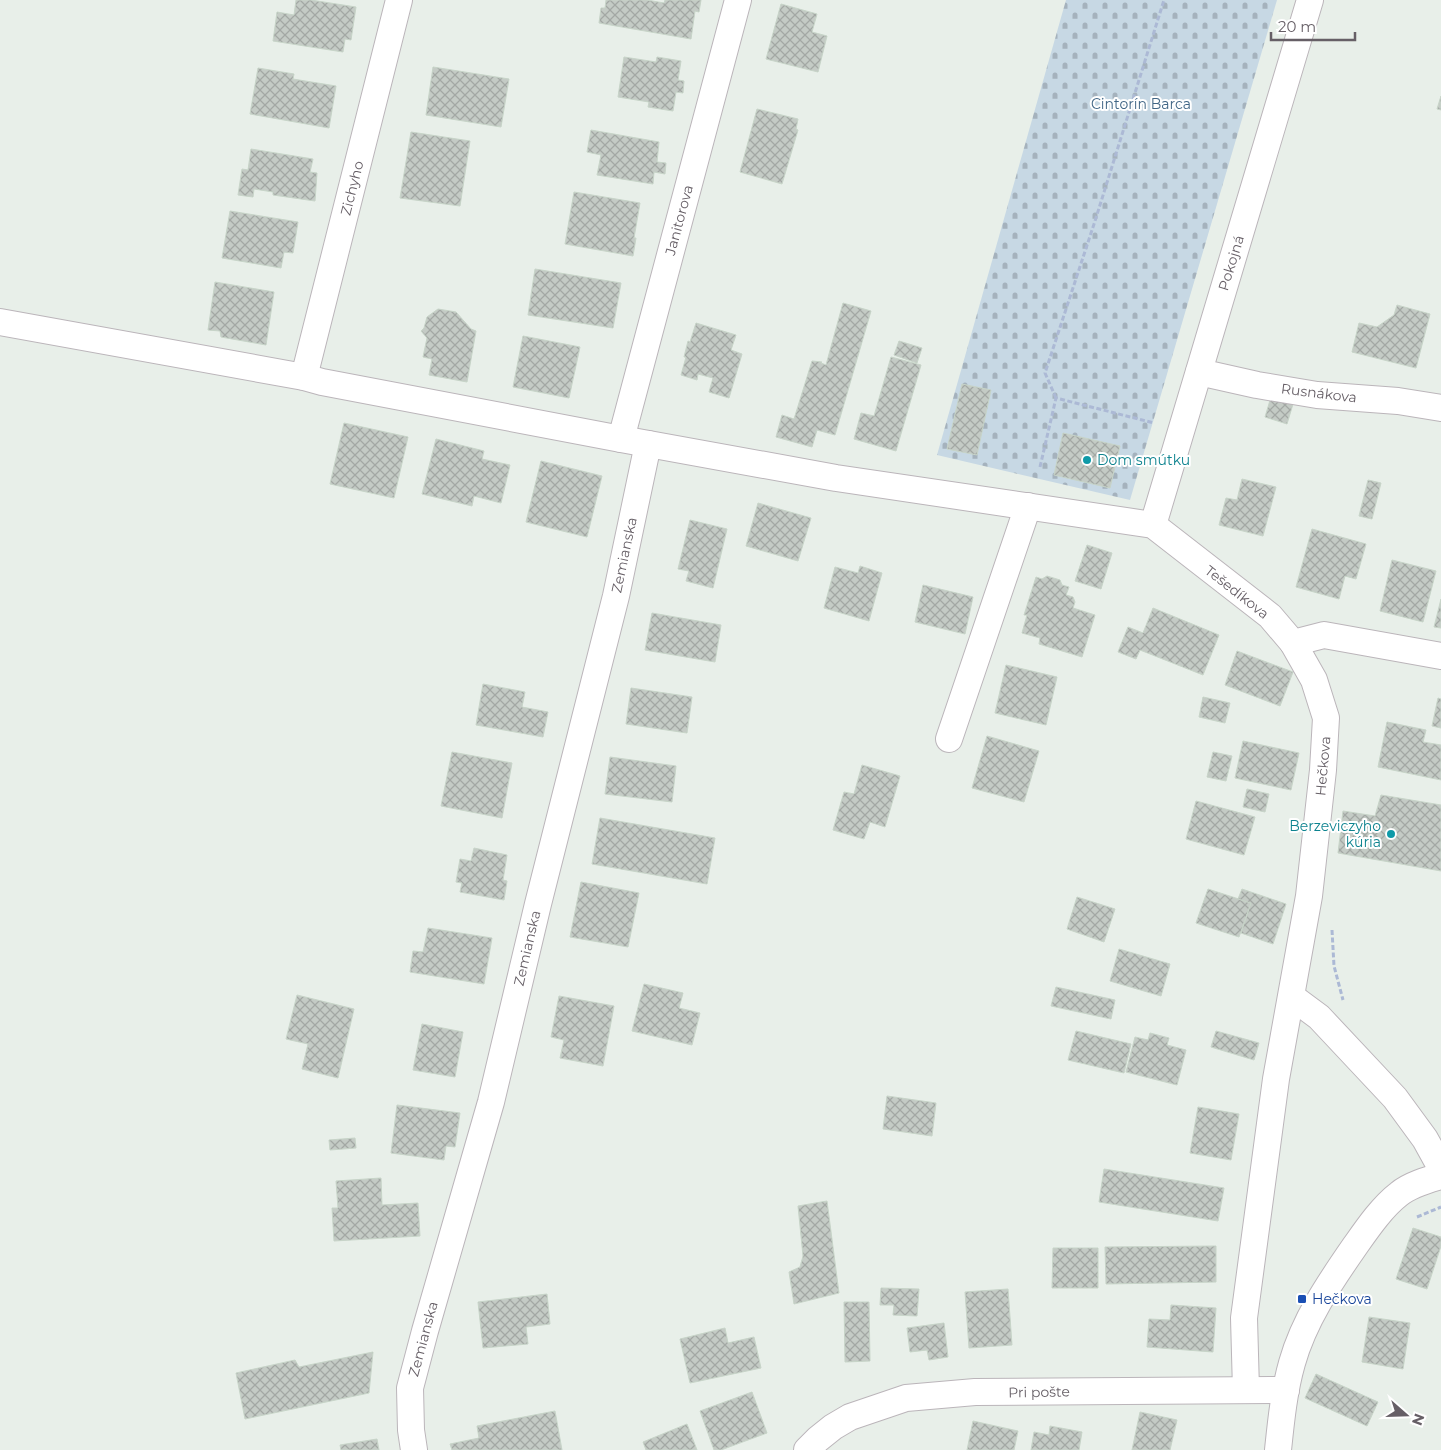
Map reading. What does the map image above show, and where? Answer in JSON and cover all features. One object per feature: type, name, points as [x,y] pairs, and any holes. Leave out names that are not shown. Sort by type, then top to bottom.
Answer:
[{"type":"street","name":"Zichyho","points":[[304,377],[399,0]]},
{"type":"street","name":"Janitorova","points":[[621,439],[738,0]]},
{"type":"street","name":"Pokojná","points":[[1153,526],[1310,0]]},
{"type":"street","points":[[0,322],[304,377],[621,439],[836,478],[1153,526]]},
{"type":"street","name":"Rusnákova","points":[[1199,372],[1257,385],[1317,395],[1398,401],[1441,408]]},
{"type":"street","name":"Zemianska","points":[[414,1450],[411,1430],[410,1388],[491,1102],[538,904],[616,596],[648,444]]},
{"type":"street","points":[[949,739],[1028,506]]},
{"type":"street","name":"Tešedíkova","points":[[1153,526],[1270,616],[1293,643]]},
{"type":"street","points":[[1293,643],[1324,635],[1441,656]]},
{"type":"street","name":"Hečkova","points":[[1246,1390],[1244,1318],[1276,1079],[1309,896],[1323,770],[1326,718],[1314,680],[1293,643]]},
{"type":"street","points":[[1292,997],[1319,1017],[1395,1098],[1425,1139],[1441,1168]]},
{"type":"street","points":[[1278,1450],[1286,1390],[1292,1363],[1315,1307],[1338,1270],[1368,1228],[1400,1193],[1422,1182],[1441,1176]]},
{"type":"street","name":"Pri pošte","points":[[807,1450],[833,1427],[850,1417],[906,1398],[975,1392],[1286,1390]]},
{"type":"path","points":[[1040,467],[1056,398],[1045,373],[1095,222],[1164,0]]},
{"type":"path","points":[[1056,398],[1181,429]]},
{"type":"path","points":[[1332,927],[1334,966],[1343,1000]]},
{"type":"green space","name":"Cintorín Barca","points":[[1066,0],[1277,0],[1130,500],[937,455]]},
{"type":"building","points":[[296,0],[311,0],[356,7],[351,40],[345,39],[343,52],[273,41],[277,12],[294,15]]},
{"type":"building","points":[[606,0],[647,0],[664,3],[665,0],[701,0],[699,12],[695,11],[691,39],[599,23],[601,8],[605,8]]},
{"type":"building","points":[[781,4],[817,14],[812,32],[827,36],[818,72],[766,59]]},
{"type":"building","points":[[624,57],[656,62],[657,57],[681,61],[678,80],[684,81],[683,93],[676,92],[673,111],[648,107],[649,102],[618,97]]},
{"type":"building","points":[[433,67],[509,79],[501,127],[426,115]]},
{"type":"building","points":[[258,68],[294,74],[293,79],[336,86],[329,128],[250,114]]},
{"type":"building","points":[[1441,96],[1441,110],[1437,109]]},
{"type":"building","points":[[757,109],[798,119],[796,129],[798,130],[782,184],[740,172]]},
{"type":"building","points":[[591,130],[659,142],[657,162],[666,163],[665,174],[654,172],[653,184],[597,175],[601,155],[587,152]]},
{"type":"building","points":[[411,132],[470,141],[460,206],[400,198]]},
{"type":"building","points":[[251,149],[313,159],[310,172],[317,173],[315,201],[273,195],[273,192],[254,189],[253,197],[238,195],[242,169],[248,170]]},
{"type":"building","points":[[574,192],[640,203],[633,256],[565,244]]},
{"type":"building","points":[[230,211],[298,222],[293,253],[284,252],[281,268],[222,258]]},
{"type":"building","points":[[535,269],[621,283],[613,328],[528,315]]},
{"type":"building","points":[[215,282],[274,292],[266,345],[221,337],[220,331],[208,330]]},
{"type":"building","points":[[843,303],[871,311],[835,435],[817,430],[812,447],[776,437],[782,415],[794,419],[812,361],[822,362],[826,365]]},
{"type":"building","points":[[1397,305],[1430,314],[1416,368],[1352,352],[1359,323],[1377,327],[1394,315]]},
{"type":"building","points":[[438,309],[456,312],[471,329],[476,331],[467,382],[429,375],[432,359],[423,357],[427,338],[421,331],[424,328],[427,317]]},
{"type":"building","points":[[696,323],[736,335],[731,350],[742,354],[729,398],[709,392],[713,378],[698,374],[697,380],[681,375],[688,341],[690,342]]},
{"type":"building","points":[[523,336],[580,347],[569,398],[513,387]]},
{"type":"building","points":[[899,341],[922,348],[917,363],[894,355]]},
{"type":"building","points":[[891,357],[921,365],[896,451],[854,439],[861,413],[874,416]]},
{"type":"building","points":[[962,384],[991,390],[977,455],[947,449]]},
{"type":"building","points":[[1271,397],[1293,404],[1287,424],[1265,417]]},
{"type":"building","points":[[344,423],[408,437],[394,498],[330,484]]},
{"type":"building","name":"Dom smútku","points":[[1063,433],[1120,446],[1110,488],[1054,475]]},
{"type":"building","points":[[436,439],[484,451],[482,459],[510,465],[501,503],[474,496],[472,506],[422,494]]},
{"type":"building","points":[[541,461],[602,476],[587,537],[526,522]]},
{"type":"building","points":[[1242,479],[1276,487],[1263,536],[1219,525],[1226,498],[1237,500]]},
{"type":"building","points":[[1368,480],[1381,483],[1372,519],[1359,516]]},
{"type":"building","points":[[758,503],[811,518],[798,561],[746,546]]},
{"type":"building","points":[[690,520],[727,529],[713,588],[686,581],[689,571],[678,569]]},
{"type":"building","points":[[1312,529],[1366,544],[1356,579],[1345,576],[1339,599],[1296,587]]},
{"type":"building","points":[[1087,545],[1112,553],[1101,589],[1075,581]]},
{"type":"building","points":[[1392,560],[1436,571],[1423,622],[1380,611]]},
{"type":"building","points":[[860,566],[882,573],[869,621],[824,608],[835,567],[858,573]]},
{"type":"building","points":[[1047,576],[1060,580],[1062,585],[1069,587],[1066,595],[1073,597],[1075,602],[1073,608],[1095,615],[1082,657],[1039,644],[1040,638],[1022,633],[1027,615],[1024,615],[1036,577],[1042,579]]},
{"type":"building","points":[[923,585],[973,597],[965,634],[915,622]]},
{"type":"building","points":[[1441,599],[1441,628],[1434,627]]},
{"type":"building","points":[[1153,608],[1219,635],[1203,675],[1140,650],[1136,659],[1118,652],[1128,627],[1143,633]]},
{"type":"building","points":[[652,613],[721,625],[715,662],[645,650]]},
{"type":"building","points":[[1237,651],[1293,672],[1280,706],[1225,685]]},
{"type":"building","points":[[1006,665],[1057,677],[1046,725],[995,713]]},
{"type":"building","points":[[483,684],[525,692],[522,707],[548,712],[543,737],[476,725]]},
{"type":"building","points":[[631,688],[692,697],[687,733],[626,724]]},
{"type":"building","points":[[1203,697],[1230,703],[1225,723],[1199,717]]},
{"type":"building","points":[[1438,698],[1441,699],[1441,728],[1432,726]]},
{"type":"building","points":[[1387,722],[1426,730],[1423,742],[1441,745],[1441,780],[1378,767]]},
{"type":"building","points":[[987,736],[1039,751],[1024,802],[972,788]]},
{"type":"building","points":[[1243,741],[1299,753],[1291,790],[1235,778]]},
{"type":"building","points":[[452,752],[512,763],[502,818],[441,806]]},
{"type":"building","points":[[1213,752],[1232,756],[1226,781],[1207,777]]},
{"type":"building","points":[[610,757],[676,766],[672,802],[605,794]]},
{"type":"building","points":[[862,765],[900,776],[885,827],[870,822],[864,839],[833,830],[844,792],[854,794]]},
{"type":"building","points":[[1247,789],[1269,794],[1265,812],[1243,807]]},
{"type":"building","name":"Berzeviczyho kúria","points":[[1381,795],[1441,805],[1441,871],[1338,853],[1343,811],[1375,816]]},
{"type":"building","points":[[1196,801],[1255,817],[1244,855],[1186,839]]},
{"type":"building","points":[[600,818],[715,838],[707,884],[592,864]]},
{"type":"building","points":[[474,848],[507,855],[503,880],[507,881],[504,900],[460,892],[462,883],[456,882],[460,859],[471,861]]},
{"type":"building","points":[[581,882],[639,893],[628,947],[570,937]]},
{"type":"building","points":[[1208,889],[1251,903],[1239,937],[1196,923]]},
{"type":"building","points":[[1242,889],[1286,904],[1273,944],[1241,933],[1251,903],[1238,899]]},
{"type":"building","points":[[1077,897],[1115,909],[1104,942],[1067,929]]},
{"type":"building","points":[[428,928],[492,938],[484,984],[410,972],[413,951],[423,952]]},
{"type":"building","points":[[1119,949],[1170,964],[1161,996],[1110,981]]},
{"type":"building","points":[[644,984],[683,993],[679,1008],[700,1013],[692,1045],[632,1031]]},
{"type":"building","points":[[1056,987],[1115,1000],[1111,1019],[1051,1006]]},
{"type":"building","points":[[297,995],[354,1009],[338,1078],[302,1069],[308,1044],[286,1039]]},
{"type":"building","points":[[559,996],[614,1006],[603,1066],[560,1058],[564,1040],[551,1037]]},
{"type":"building","points":[[422,1024],[463,1032],[455,1077],[413,1070]]},
{"type":"building","points":[[1076,1031],[1131,1044],[1124,1073],[1068,1060]]},
{"type":"building","points":[[1216,1031],[1259,1043],[1254,1060],[1211,1047]]},
{"type":"building","points":[[1150,1033],[1169,1038],[1167,1045],[1186,1050],[1177,1085],[1126,1072],[1135,1037],[1148,1040]]},
{"type":"building","points":[[887,1096],[936,1103],[932,1136],[883,1129]]},
{"type":"building","points":[[397,1105],[460,1113],[455,1147],[446,1146],[444,1160],[391,1153]]},
{"type":"building","points":[[1198,1107],[1239,1114],[1231,1160],[1190,1153]]},
{"type":"building","points":[[355,1138],[356,1148],[330,1150],[329,1140]]},
{"type":"building","points":[[1104,1169],[1224,1188],[1218,1221],[1099,1202]]},
{"type":"building","points":[[381,1178],[382,1205],[418,1203],[420,1236],[334,1241],[332,1208],[338,1208],[336,1181]]},
{"type":"building","points":[[827,1201],[839,1293],[794,1304],[789,1272],[800,1267],[803,1256],[798,1206]]},
{"type":"building","points":[[1413,1228],[1441,1237],[1441,1246],[1427,1289],[1396,1279]]},
{"type":"building","points":[[1216,1246],[1216,1282],[1106,1284],[1105,1247]]},
{"type":"building","points":[[1053,1248],[1098,1248],[1098,1288],[1052,1288]]},
{"type":"building","points":[[881,1288],[919,1289],[917,1316],[893,1315],[894,1305],[880,1305]]},
{"type":"building","points":[[1008,1289],[1012,1345],[969,1348],[965,1292]]},
{"type":"building","points":[[547,1294],[550,1324],[526,1327],[528,1344],[483,1348],[478,1302]]},
{"type":"building","points":[[844,1302],[869,1302],[870,1361],[845,1362]]},
{"type":"building","points":[[1171,1305],[1216,1308],[1213,1352],[1147,1347],[1149,1319],[1170,1320]]},
{"type":"building","points":[[1369,1317],[1410,1323],[1403,1369],[1362,1362]]},
{"type":"building","points":[[944,1323],[948,1357],[929,1360],[927,1350],[910,1352],[907,1328]]},
{"type":"building","points":[[725,1328],[728,1343],[754,1337],[761,1368],[690,1383],[680,1339]]},
{"type":"building","points":[[373,1352],[369,1393],[245,1419],[236,1373],[295,1360],[299,1367]]},
{"type":"building","points":[[1316,1374],[1378,1402],[1367,1426],[1305,1398]]},
{"type":"building","points":[[752,1392],[767,1433],[721,1450],[714,1450],[700,1411]]},
{"type":"building","points":[[555,1411],[562,1450],[452,1450],[450,1444],[479,1438],[477,1426]]},
{"type":"building","points":[[1140,1412],[1177,1420],[1170,1450],[1132,1450]]},
{"type":"building","points":[[973,1421],[1018,1431],[1014,1450],[967,1450]]},
{"type":"building","points":[[687,1424],[697,1450],[646,1450],[643,1442]]},
{"type":"building","points":[[1050,1426],[1082,1432],[1079,1450],[1031,1450],[1034,1432],[1049,1435]]},
{"type":"building","points":[[377,1439],[379,1450],[341,1450],[340,1445]]},
{"type":"place","name":"Dom smútku","points":[[1087,460]]},
{"type":"place","name":"Berzeviczyho kúria","points":[[1391,834]]},
{"type":"place","name":"Hečkova","points":[[1302,1299]]}]
